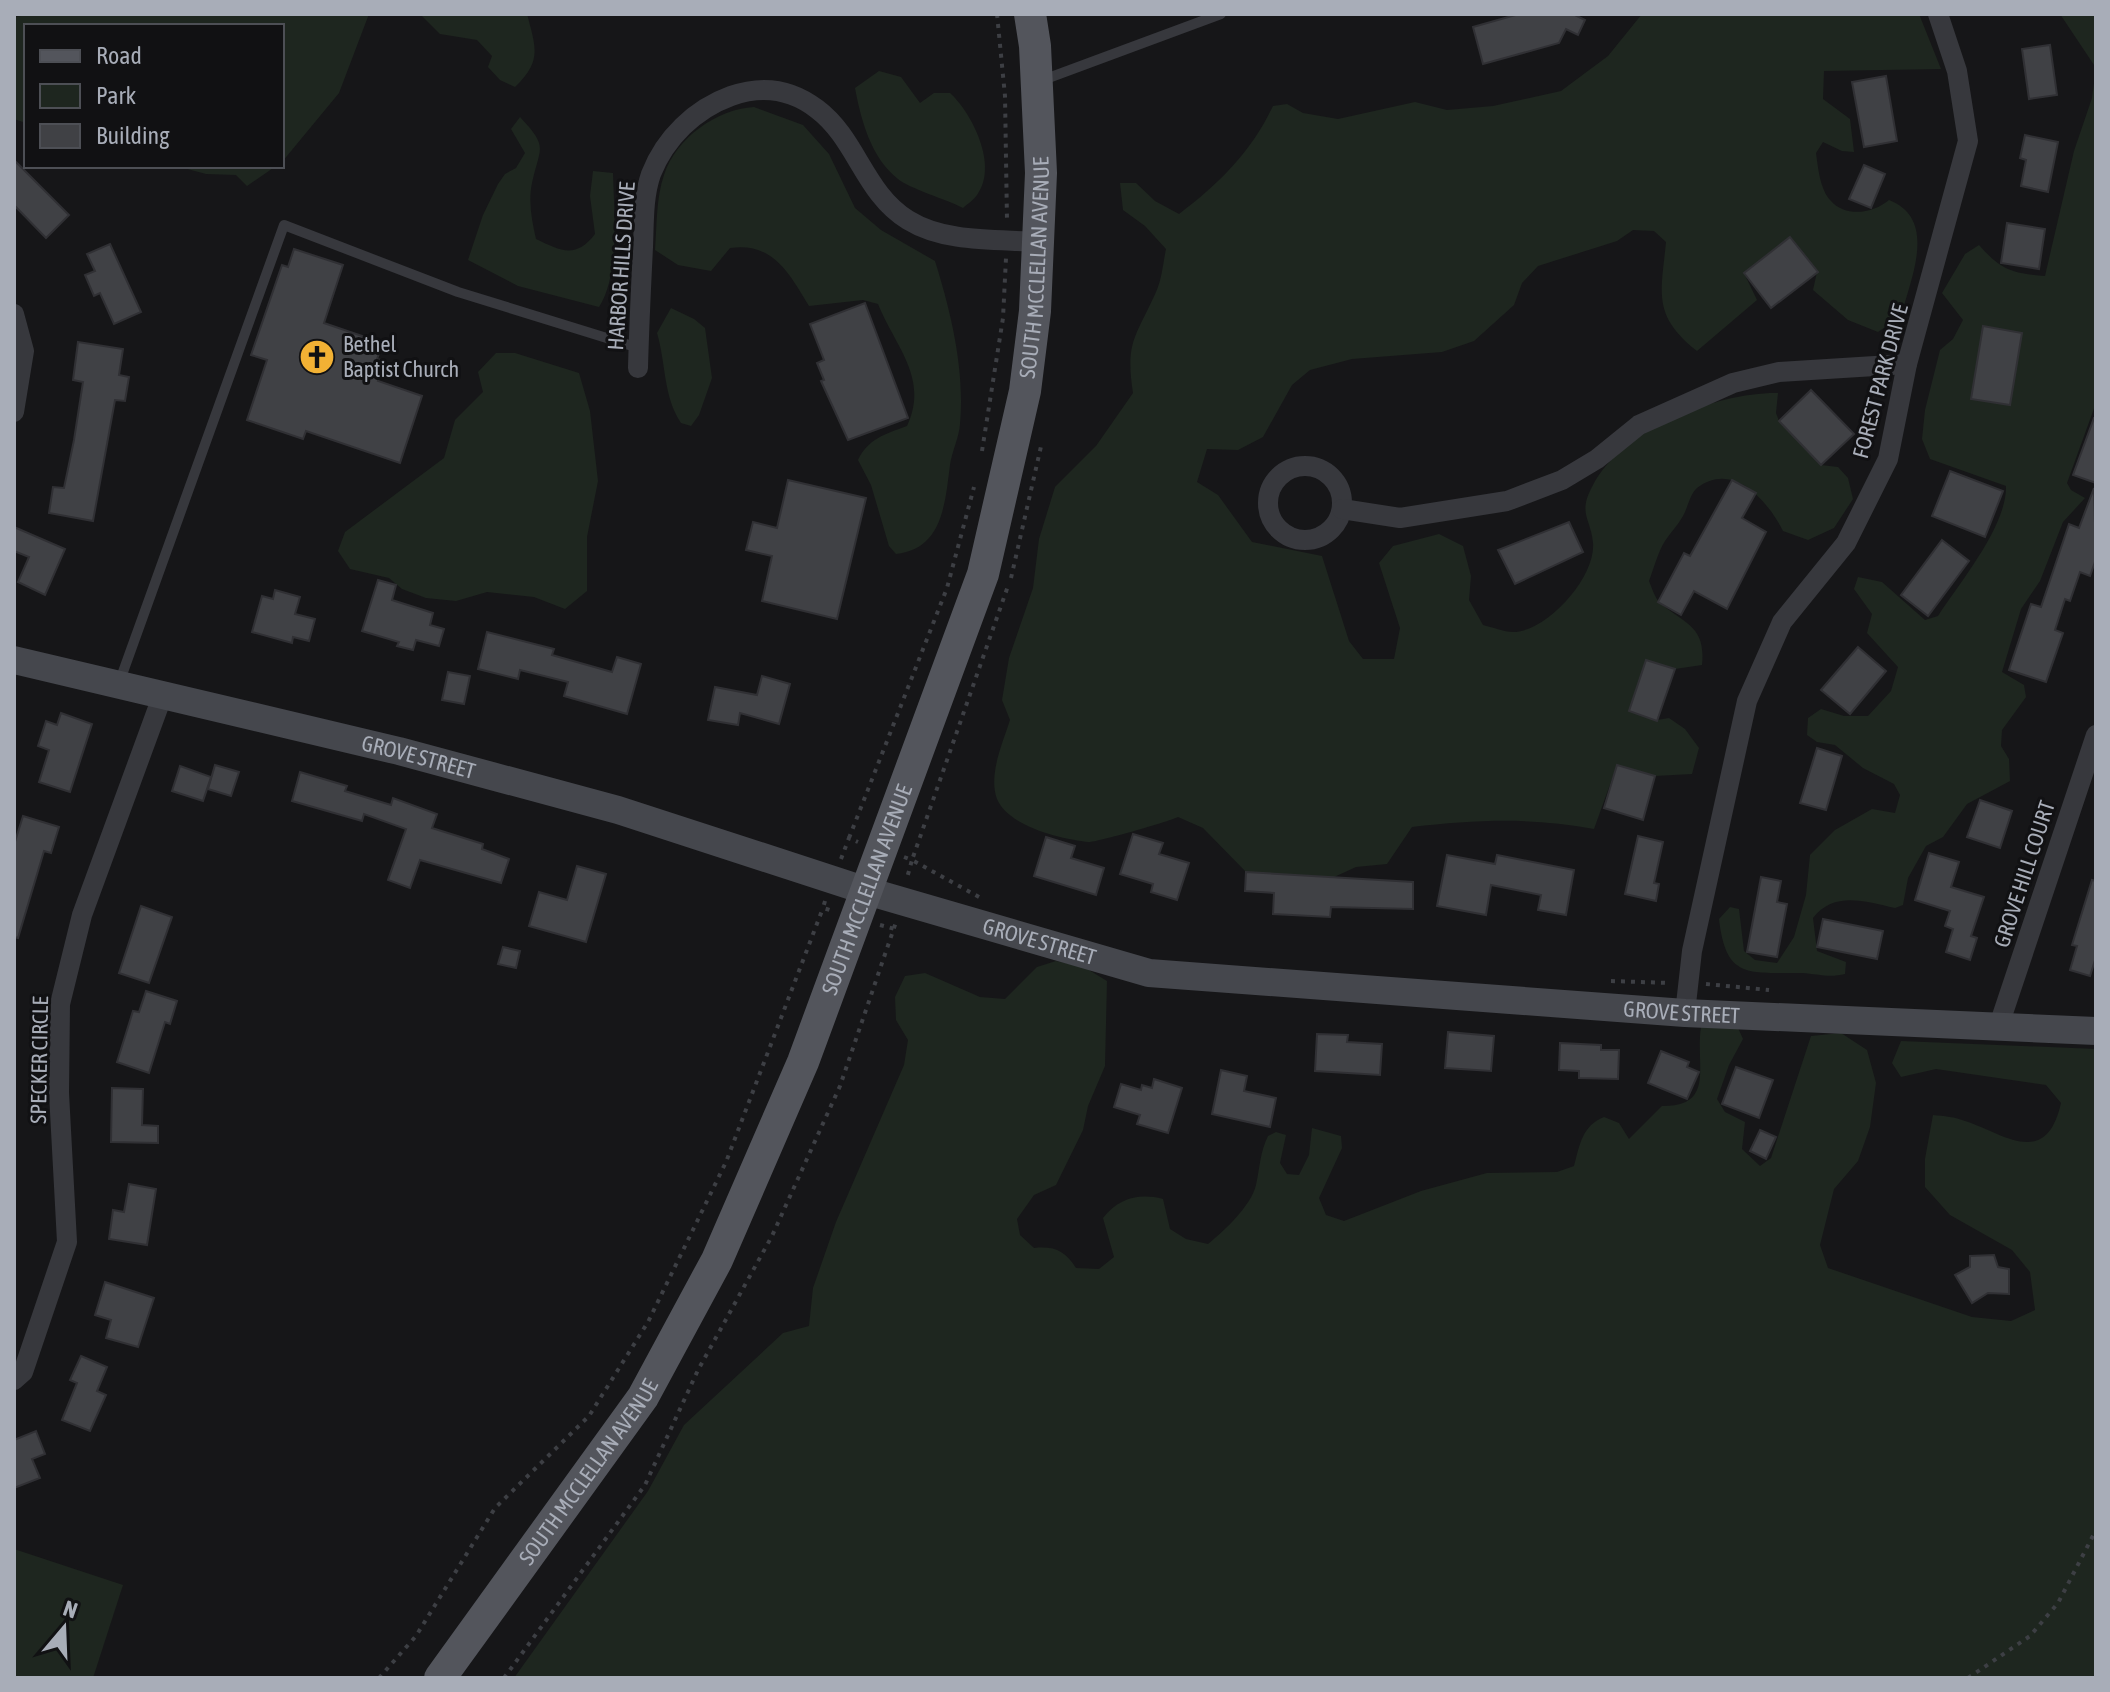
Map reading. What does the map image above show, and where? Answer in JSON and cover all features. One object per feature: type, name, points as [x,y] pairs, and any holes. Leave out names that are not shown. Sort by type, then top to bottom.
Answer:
[{"type":"main road","name":"SOUTH MCCLELLAN AVENUE","points":[[440,1678],[643,1397],[688,1315],[766,1154],[867,891],[983,574],[1025,391],[1039,242],[1037,82],[1030,14]]},
{"type":"main road","name":"GROVE STREET","points":[[14,660],[399,751],[618,810],[867,891],[1149,973],[1685,1013],[2096,1031]]},
{"type":"street","name":"FOREST PARK DRIVE","points":[[1685,1013],[1722,805],[1747,701],[1782,622],[1846,543],[1888,459],[1907,364],[1968,141],[1957,71],[1938,14]]},
{"type":"street","name":"HARBOR HILLS DRIVE","points":[[638,358],[645,208],[651,176],[666,145],[690,119],[713,103],[743,92],[777,90],[793,94],[818,109],[841,133],[867,180],[884,202],[926,230],[954,236],[1039,242]]},
{"type":"street","points":[[14,314],[24,351],[14,412]]},
{"type":"street","points":[[1342,509],[1400,518],[1507,501],[1562,480],[1597,459],[1639,425],[1733,383],[1779,372],[1907,364]]},
{"type":"street","name":"SPECKER CIRCLE","points":[[14,1380],[23,1372],[67,1242],[59,1093],[60,1004],[82,915],[162,697]]},
{"type":"street","name":"GROVE HILL COURT","points":[[1998,1028],[2096,735]]},
{"type":"lane","points":[[1037,82],[1221,14]]},
{"type":"lane","points":[[118,686],[284,225],[638,358]]},
{"type":"path","points":[[982,453],[1003,318],[1007,240],[1005,96],[997,14]]},
{"type":"path","points":[[849,838],[947,588],[976,480]]},
{"type":"path","points":[[912,860],[981,898]]},
{"type":"path","points":[[379,1678],[416,1636],[495,1508],[589,1416],[648,1322],[726,1162],[823,908]]},
{"type":"path","points":[[504,1678],[645,1485],[698,1370],[738,1304],[772,1236],[840,1086],[895,929]]},
{"type":"path","points":[[1599,981],[1689,981],[1775,991]]},
{"type":"path","points":[[1968,1678],[2030,1636],[2058,1603],[2096,1530]]},
{"type":"green space","points":[[34,14],[369,14],[339,93],[284,160],[284,24],[24,24],[24,122],[14,119],[14,17]]},
{"type":"green space","points":[[420,14],[527,14],[534,45],[530,69],[515,87],[500,80],[488,67],[492,56],[477,40],[440,34]]},
{"type":"green space","points":[[1642,14],[1919,14],[1941,69],[1824,71],[1823,99],[1850,119],[1854,152],[1842,151],[1823,142],[1816,153],[1824,191],[1837,206],[1860,212],[1876,208],[1889,200],[1904,209],[1913,221],[1917,235],[1915,268],[1901,316],[1878,332],[1848,320],[1813,290],[1817,272],[1790,237],[1744,273],[1757,300],[1697,351],[1672,326],[1666,314],[1662,290],[1666,242],[1654,231],[1633,230],[1617,241],[1538,266],[1522,283],[1514,305],[1474,341],[1442,352],[1352,359],[1310,370],[1292,385],[1263,437],[1238,450],[1207,449],[1197,482],[1218,495],[1252,542],[1322,556],[1349,641],[1363,659],[1394,659],[1400,628],[1379,563],[1393,546],[1439,534],[1463,546],[1471,576],[1469,600],[1483,625],[1509,632],[1526,630],[1554,613],[1587,571],[1593,543],[1585,510],[1588,495],[1607,465],[1626,447],[1648,431],[1701,407],[1754,394],[1778,393],[1776,413],[1779,421],[1821,465],[1838,467],[1848,478],[1853,499],[1834,528],[1808,540],[1783,531],[1768,508],[1748,488],[1736,481],[1710,481],[1697,488],[1663,545],[1649,581],[1659,602],[1697,634],[1701,642],[1702,665],[1675,669],[1646,660],[1629,710],[1657,720],[1669,718],[1685,729],[1699,748],[1692,774],[1655,776],[1617,765],[1594,829],[1503,821],[1412,827],[1387,864],[1356,867],[1332,878],[1246,872],[1203,828],[1178,817],[1089,842],[1037,830],[1013,817],[997,799],[994,780],[1010,720],[1002,700],[1009,658],[1033,588],[1039,539],[1055,487],[1096,446],[1133,393],[1131,350],[1158,287],[1166,249],[1145,226],[1123,210],[1120,183],[1136,183],[1155,201],[1179,214],[1233,166],[1255,138],[1273,106],[1287,104],[1303,113],[1338,119],[1415,102],[1447,110],[1493,106],[1561,91],[1608,56]]},
{"type":"green space","points":[[2060,14],[2096,14],[2096,68]]},
{"type":"green space","points":[[2096,68],[2096,403],[2067,483],[2071,490],[2085,498],[2063,522],[2040,581],[2021,609],[2002,672],[2024,685],[2026,697],[2002,730],[2001,746],[2009,759],[2010,781],[1967,804],[1943,837],[1926,846],[1908,878],[1903,905],[1895,908],[1861,901],[1840,901],[1830,904],[1813,918],[1817,951],[1846,962],[1845,974],[1768,973],[1744,969],[1735,963],[1722,939],[1719,919],[1730,907],[1739,909],[1744,951],[1755,960],[1777,963],[1794,937],[1806,895],[1810,855],[1835,830],[1872,809],[1895,813],[1900,795],[1894,784],[1863,768],[1835,745],[1817,742],[1807,735],[1808,718],[1821,709],[1844,716],[1868,716],[1891,691],[1898,667],[1867,633],[1872,614],[1854,589],[1858,577],[1882,582],[1925,620],[1938,616],[1981,553],[1999,518],[2006,486],[1930,459],[1922,439],[1925,410],[1940,350],[1953,339],[1963,320],[1942,293],[1965,254],[1979,245],[2008,269],[2045,276],[2074,151],[2092,98]]},
{"type":"green space","points":[[879,71],[901,77],[920,103],[934,93],[950,93],[967,113],[980,141],[985,170],[977,195],[963,208],[903,183],[874,149],[864,125],[855,88]]},
{"type":"green space","points":[[754,107],[803,125],[829,154],[855,208],[881,230],[935,261],[955,341],[960,383],[960,424],[939,522],[924,543],[912,550],[896,554],[889,546],[871,485],[858,460],[872,442],[907,426],[913,409],[914,393],[908,364],[878,304],[863,300],[809,306],[778,262],[758,250],[730,248],[711,271],[678,265],[655,250],[661,184],[678,149],[712,120],[726,113]]},
{"type":"green space","points":[[520,117],[535,135],[540,148],[530,197],[536,239],[568,250],[575,250],[588,242],[595,234],[590,196],[593,171],[613,173],[613,260],[606,294],[599,307],[518,286],[468,260],[483,215],[498,184],[505,174],[516,168],[525,153],[511,129]]},
{"type":"green space","points":[[184,168],[273,168],[247,186],[236,175],[206,174]]},
{"type":"green space","points":[[671,308],[705,328],[712,378],[699,415],[691,426],[681,423],[675,413],[657,333]]},
{"type":"green space","points":[[496,353],[515,353],[579,373],[590,411],[598,481],[587,537],[587,591],[565,609],[534,597],[487,592],[456,601],[426,598],[402,589],[389,578],[350,569],[338,551],[345,532],[444,458],[455,420],[483,392],[478,372]]},
{"type":"green space","points":[[1056,961],[1084,967],[1107,981],[1105,1066],[1088,1106],[1083,1130],[1056,1185],[1034,1195],[1017,1219],[1020,1235],[1034,1248],[1059,1251],[1076,1268],[1099,1269],[1114,1257],[1103,1218],[1116,1206],[1138,1197],[1163,1199],[1170,1229],[1186,1239],[1208,1244],[1249,1201],[1256,1185],[1265,1142],[1268,1136],[1276,1132],[1286,1135],[1280,1163],[1287,1174],[1299,1175],[1309,1155],[1312,1128],[1341,1136],[1342,1148],[1319,1198],[1326,1215],[1344,1221],[1421,1191],[1487,1173],[1557,1172],[1574,1166],[1586,1131],[1597,1121],[1604,1117],[1619,1123],[1629,1139],[1662,1106],[1690,1099],[1700,1081],[1701,1027],[1738,1028],[1743,1039],[1729,1065],[1717,1099],[1725,1112],[1745,1122],[1742,1149],[1760,1166],[1771,1158],[1811,1036],[1841,1033],[1867,1050],[1876,1083],[1870,1127],[1858,1161],[1834,1189],[1820,1245],[1828,1268],[1972,1317],[2011,1321],[2035,1310],[2030,1272],[2012,1250],[1950,1215],[1925,1187],[1925,1159],[1933,1115],[1961,1120],[2022,1142],[2034,1141],[2045,1136],[2054,1124],[2061,1103],[2046,1085],[1936,1069],[1901,1077],[1892,1063],[1901,1041],[2096,1049],[2096,1678],[514,1678],[648,1491],[684,1425],[783,1333],[809,1326],[813,1288],[836,1222],[904,1065],[908,1040],[896,1020],[895,997],[905,976],[925,973],[980,997],[1005,999],[1037,967]]},
{"type":"green space","points":[[14,1549],[123,1585],[93,1678],[14,1678]]},
{"type":"building","points":[[1519,14],[1573,14],[1585,20],[1578,35],[1566,29],[1559,43],[1483,64],[1473,27]]},
{"type":"building","points":[[2050,45],[2057,95],[2029,99],[2022,49]]},
{"type":"building","points":[[1886,76],[1897,141],[1864,147],[1852,82]]},
{"type":"building","points":[[2025,135],[2058,142],[2048,192],[2021,186],[2026,160],[2020,158]]},
{"type":"building","points":[[14,160],[69,215],[46,238],[14,205]]},
{"type":"building","points":[[1864,165],[1885,174],[1871,208],[1849,199]]},
{"type":"building","points":[[2007,223],[2045,229],[2039,269],[2001,263]]},
{"type":"building","points":[[1790,237],[1818,272],[1771,308],[1744,273]]},
{"type":"building","points":[[110,244],[141,312],[114,324],[100,293],[94,296],[85,275],[95,271],[87,254]]},
{"type":"building","name":"Bethel Baptist Church","points":[[294,249],[343,265],[324,323],[383,343],[377,359],[385,361],[378,381],[422,396],[400,463],[306,431],[303,439],[247,420],[267,360],[251,355],[282,265],[288,267]]},
{"type":"building","points":[[865,303],[908,418],[848,440],[821,381],[824,380],[817,363],[824,360],[810,324]]},
{"type":"building","points":[[1983,326],[2022,333],[2010,405],[1971,399]]},
{"type":"building","points":[[78,342],[123,349],[119,375],[129,377],[125,401],[115,400],[93,521],[49,513],[53,487],[64,488],[74,440],[83,382],[73,380]]},
{"type":"building","points":[[1811,390],[1854,434],[1821,465],[1779,421]]},
{"type":"building","points":[[2096,418],[2096,483],[2073,475]]},
{"type":"building","points":[[1950,471],[2003,491],[1985,537],[1932,516]]},
{"type":"building","points":[[788,480],[866,498],[837,619],[762,601],[772,556],[746,550],[753,522],[777,528]]},
{"type":"building","points":[[1732,480],[1756,493],[1742,518],[1766,532],[1727,609],[1694,591],[1681,615],[1658,602],[1684,553],[1690,556]]},
{"type":"building","points":[[2094,488],[2096,559],[2090,576],[2080,572],[2070,601],[2065,599],[2055,630],[2063,633],[2046,682],[2009,670],[2031,604],[2041,607],[2069,524],[2079,528]]},
{"type":"building","points":[[1569,522],[1583,552],[1515,584],[1498,550]]},
{"type":"building","points":[[14,527],[65,549],[45,595],[18,582],[29,557],[14,551]]},
{"type":"building","points":[[1942,540],[1969,561],[1928,616],[1901,595]]},
{"type":"building","points":[[378,580],[396,585],[392,600],[433,613],[430,625],[444,629],[439,646],[416,640],[413,650],[397,646],[399,642],[362,631]]},
{"type":"building","points":[[275,590],[300,597],[295,614],[315,619],[309,641],[293,637],[292,643],[252,632],[262,596],[273,599]]},
{"type":"building","points":[[487,632],[554,649],[552,655],[612,672],[617,657],[641,664],[627,714],[564,696],[568,682],[520,670],[518,679],[478,669]]},
{"type":"building","points":[[1858,647],[1886,671],[1850,714],[1821,690]]},
{"type":"building","points":[[1646,660],[1675,669],[1657,721],[1629,711]]},
{"type":"building","points":[[448,672],[470,676],[464,704],[442,700]]},
{"type":"building","points":[[762,676],[790,684],[779,724],[740,713],[738,725],[708,720],[715,687],[757,695]]},
{"type":"building","points":[[61,713],[92,724],[70,792],[39,782],[49,750],[38,746],[46,721],[57,725]]},
{"type":"building","points":[[1817,748],[1842,756],[1826,810],[1800,803]]},
{"type":"building","points":[[215,765],[239,772],[231,796],[208,789]]},
{"type":"building","points":[[1617,765],[1655,776],[1643,820],[1604,808]]},
{"type":"building","points":[[180,766],[211,777],[203,801],[172,791]]},
{"type":"building","points":[[300,772],[347,786],[345,791],[391,805],[393,798],[437,814],[432,828],[483,844],[482,849],[509,859],[501,883],[420,860],[410,888],[388,880],[406,829],[364,814],[362,821],[292,801]]},
{"type":"building","points":[[1980,800],[2012,811],[2000,848],[1967,837]]},
{"type":"building","points":[[23,816],[59,827],[51,853],[44,851],[18,938],[14,937],[14,845]]},
{"type":"building","points":[[1133,834],[1163,843],[1159,854],[1189,863],[1177,900],[1151,892],[1153,884],[1120,874]]},
{"type":"building","points":[[1638,836],[1663,842],[1654,883],[1659,884],[1656,901],[1625,894]]},
{"type":"building","points":[[1046,837],[1075,846],[1071,858],[1104,868],[1096,895],[1034,876]]},
{"type":"building","points":[[1929,853],[1959,862],[1951,887],[1984,897],[1971,936],[1977,938],[1970,960],[1946,952],[1953,929],[1945,926],[1950,911],[1915,900]]},
{"type":"building","points":[[1447,855],[1495,864],[1497,855],[1574,870],[1566,915],[1538,910],[1541,895],[1491,885],[1486,915],[1437,906]]},
{"type":"building","points":[[577,866],[606,874],[586,942],[529,926],[539,892],[567,900]]},
{"type":"building","points":[[1246,872],[1413,882],[1413,909],[1331,907],[1330,917],[1273,914],[1274,893],[1245,891]]},
{"type":"building","points":[[1761,877],[1781,881],[1777,902],[1787,904],[1777,957],[1747,952]]},
{"type":"building","points":[[2092,880],[2096,881],[2096,957],[2090,976],[2070,970],[2077,946],[2072,945]]},
{"type":"building","points":[[141,906],[172,917],[149,983],[119,973]]},
{"type":"building","points":[[1823,919],[1883,931],[1877,959],[1817,947]]},
{"type":"building","points":[[503,947],[520,951],[516,968],[498,964]]},
{"type":"building","points":[[146,991],[177,1001],[170,1024],[165,1022],[149,1073],[117,1062],[133,1011],[139,1012]]},
{"type":"building","points":[[1448,1032],[1494,1036],[1491,1071],[1445,1068]]},
{"type":"building","points":[[1317,1034],[1348,1035],[1347,1042],[1382,1044],[1380,1075],[1315,1071]]},
{"type":"building","points":[[1560,1043],[1601,1045],[1601,1050],[1619,1050],[1618,1079],[1579,1078],[1579,1071],[1559,1070]]},
{"type":"building","points":[[1661,1051],[1689,1062],[1687,1067],[1699,1072],[1687,1099],[1648,1083]]},
{"type":"building","points":[[1736,1067],[1773,1080],[1759,1118],[1722,1104]]},
{"type":"building","points":[[1221,1070],[1247,1076],[1244,1091],[1276,1098],[1270,1127],[1212,1114]]},
{"type":"building","points":[[1154,1079],[1182,1088],[1168,1133],[1137,1124],[1140,1115],[1114,1107],[1121,1084],[1141,1090],[1142,1085],[1152,1088]]},
{"type":"building","points":[[112,1088],[143,1089],[142,1125],[158,1126],[158,1143],[111,1142]]},
{"type":"building","points":[[1760,1130],[1776,1137],[1766,1159],[1750,1151]]},
{"type":"building","points":[[129,1184],[156,1189],[147,1245],[109,1239],[113,1210],[124,1212]]},
{"type":"building","points":[[1994,1255],[1998,1267],[2009,1269],[2009,1294],[1988,1293],[1972,1303],[1955,1275],[1970,1267],[1970,1256]]},
{"type":"building","points":[[105,1282],[154,1298],[138,1347],[106,1338],[111,1320],[95,1315]]},
{"type":"building","points":[[81,1356],[107,1367],[97,1391],[106,1395],[90,1431],[62,1420],[77,1383],[70,1380]]},
{"type":"building","points":[[36,1431],[45,1454],[32,1459],[40,1478],[14,1488],[14,1440]]},
{"type":"place","name":"Bethel Baptist Church","points":[[317,357]]}]
